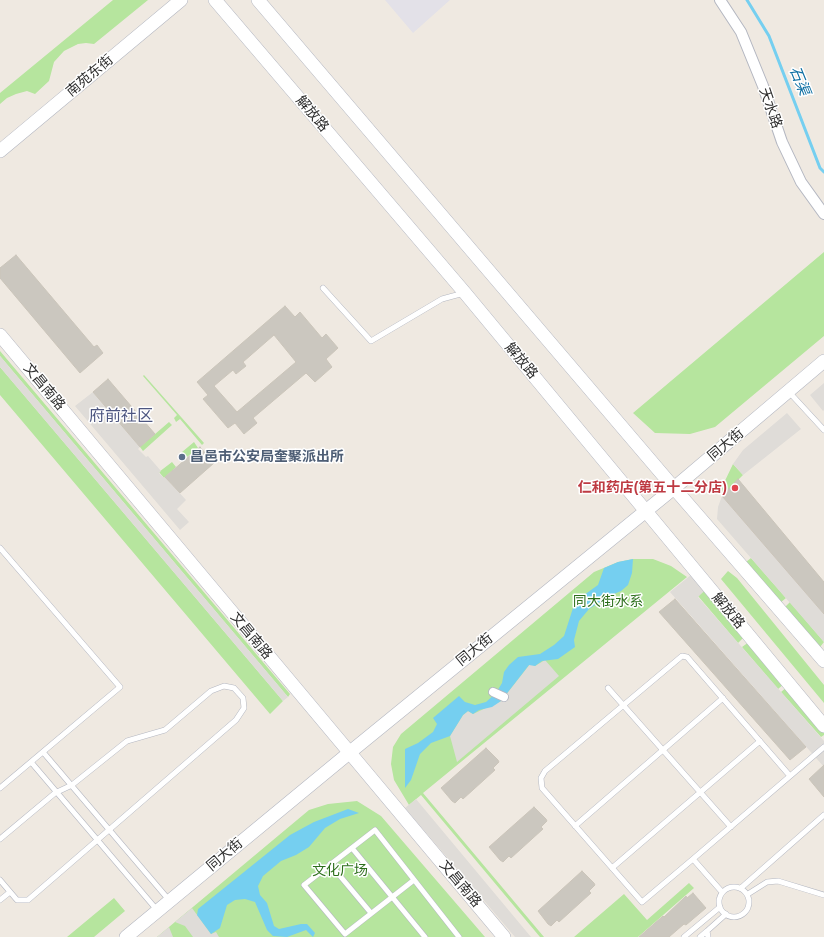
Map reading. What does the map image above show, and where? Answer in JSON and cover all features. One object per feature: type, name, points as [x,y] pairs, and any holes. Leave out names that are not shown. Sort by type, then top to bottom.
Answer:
[{"type":"street","name":"南苑东街","points":[[0,152],[181,0]]},
{"type":"street","name":"解放路","points":[[215,0],[465,293],[824,726]]},
{"type":"street","points":[[258,0],[674,488],[824,661]]},
{"type":"street","name":"天水路","points":[[720,0],[740,32],[763,86],[782,142],[802,182],[824,214]]},
{"type":"street","name":"文昌南路","points":[[0,335],[504,937]]},
{"type":"street","name":"同大街","points":[[126,937],[674,488],[824,361]]},
{"type":"street","points":[[493,692],[504,697]]},
{"type":"lane","points":[[323,288],[371,341],[442,299],[465,293]]},
{"type":"lane","points":[[789,392],[824,430]]},
{"type":"lane","points":[[0,548],[120,687],[0,788]]},
{"type":"lane","points":[[790,776],[687,657],[682,656],[545,771],[541,778],[542,788],[642,902],[731,827],[790,776],[824,746]]},
{"type":"lane","points":[[0,839],[56,792],[72,785],[127,740],[165,730],[212,691],[224,686],[234,688],[243,698],[244,708],[236,720],[28,900],[17,900],[0,880]]},
{"type":"lane","points":[[608,688],[731,827]]},
{"type":"lane","points":[[575,826],[723,698]]},
{"type":"lane","points":[[612,868],[760,740]]},
{"type":"lane","points":[[43,752],[170,900]]},
{"type":"lane","points":[[30,762],[158,911]]},
{"type":"lane","points":[[741,888],[824,815]]},
{"type":"lane","points":[[414,880],[344,934],[304,885],[375,830],[459,937]]},
{"type":"lane","points":[[352,848],[393,896],[425,937]]},
{"type":"lane","points":[[693,859],[722,892]]},
{"type":"lane","points":[[330,864],[371,913]]},
{"type":"lane","points":[[748,894],[767,882],[778,881],[824,895]]},
{"type":"lane","points":[[731,887],[741,888],[748,894],[749,904],[745,912],[736,917],[726,914],[720,907],[719,902],[722,892],[731,887]]},
{"type":"lane","points":[[0,900],[10,892]]},
{"type":"lane","points":[[684,937],[720,907]]},
{"type":"lane","points":[[700,937],[726,914]]},
{"type":"lane","points":[[707,931],[708,937]]},
{"type":"shaded area","points":[[385,0],[450,0],[413,33]]},
{"type":"shaded area","points":[[0,356],[288,697],[283,701],[0,367]]},
{"type":"shaded area","points":[[824,383],[824,410],[823,411],[810,395]]},
{"type":"shaded area","points":[[93,392],[140,447],[138,449],[146,457],[148,456],[161,471],[159,473],[164,478],[165,477],[186,500],[177,509],[189,522],[180,530],[75,406]]},
{"type":"shaded area","points":[[787,413],[801,429],[743,475],[733,464],[743,450]]},
{"type":"shaded area","points":[[722,496],[824,614],[824,642],[717,519],[718,507]]},
{"type":"shaded area","points":[[691,575],[704,591],[698,597],[824,741],[824,767],[670,592]]},
{"type":"shaded area","points":[[545,660],[559,676],[457,762],[450,736],[463,715],[468,711],[473,714],[501,701],[530,664],[535,666]]},
{"type":"shaded area","points":[[416,799],[531,937],[515,937],[405,808]]},
{"type":"shaded area","points":[[192,908],[211,934],[216,932],[219,937],[193,937],[185,926],[175,922]]},
{"type":"shaded area","points":[[169,927],[173,937],[157,937]]},
{"type":"green space","points":[[113,0],[148,0],[94,44],[78,44],[64,51],[54,62],[49,81],[35,94],[27,91],[16,94],[7,98],[0,104],[0,93]]},
{"type":"green space","points":[[824,252],[824,336],[715,427],[690,434],[655,433],[633,413]]},
{"type":"green space","points":[[0,351],[290,694],[288,697],[0,356]]},
{"type":"green space","points":[[0,367],[283,701],[270,714],[0,395]]},
{"type":"green space","points":[[144,375],[204,443],[202,445],[180,419],[176,422],[174,418],[177,415],[143,376]]},
{"type":"green space","points":[[169,422],[172,425],[143,451],[140,447]]},
{"type":"green space","points":[[194,442],[198,448],[187,457],[182,452]]},
{"type":"green space","points":[[172,462],[176,467],[164,478],[159,472]]},
{"type":"green space","points":[[733,464],[743,475],[722,496],[722,487]]},
{"type":"green space","points":[[751,558],[786,598],[780,603],[746,562]]},
{"type":"green space","name":"同大街水系","points":[[633,559],[653,559],[671,566],[687,577],[423,793],[544,937],[540,937],[421,795],[409,805],[394,780],[391,764],[393,747],[401,734],[594,572],[618,562]]},
{"type":"green space","points":[[728,571],[737,578],[824,685],[824,703],[721,579]]},
{"type":"green space","points":[[704,591],[744,637],[738,643],[698,596]]},
{"type":"green space","points":[[790,602],[824,642],[820,647],[785,607]]},
{"type":"green space","points":[[749,642],[784,684],[778,689],[742,647]]},
{"type":"green space","points":[[787,687],[824,730],[824,735],[821,737],[781,692]]},
{"type":"green space","name":"文化广场","points":[[357,801],[381,816],[485,937],[157,937],[309,810],[328,804]]},
{"type":"green space","points":[[689,883],[694,888],[638,937],[574,937],[624,894],[647,920]]},
{"type":"green space","points":[[114,898],[125,911],[94,937],[67,937]]},
{"type":"water","points":[[633,559],[632,573],[628,585],[621,591],[609,596],[589,609],[579,621],[574,640],[575,647],[558,659],[542,661],[535,666],[529,665],[501,701],[492,707],[479,710],[473,714],[468,711],[463,715],[450,736],[431,743],[420,754],[411,780],[405,788],[405,749],[418,743],[433,732],[437,724],[433,718],[459,696],[465,702],[475,705],[486,702],[496,693],[502,683],[504,672],[518,657],[540,654],[564,636],[573,608],[584,595],[598,585],[604,568],[618,562]]},
{"type":"water","points":[[348,809],[359,813],[340,819],[325,828],[309,847],[296,855],[281,861],[263,876],[258,886],[260,895],[267,903],[274,926],[279,929],[307,924],[315,933],[313,937],[306,930],[287,937],[273,936],[267,930],[255,902],[245,899],[235,900],[227,905],[220,928],[211,934],[197,915],[198,909],[290,835],[314,822]]},
{"type":"building","points":[[16,255],[94,347],[97,345],[103,353],[80,373],[0,278],[0,268]]},
{"type":"building","points":[[285,306],[295,317],[300,312],[322,338],[326,334],[338,348],[326,359],[332,367],[315,382],[306,373],[253,418],[257,423],[244,434],[235,423],[228,428],[203,399],[208,395],[197,382]],"holes":[[[274,335],[296,362],[237,412],[214,386],[233,370],[236,374],[246,366],[243,362]]]},
{"type":"building","points":[[108,379],[155,434],[140,447],[93,392]]},
{"type":"building","points":[[200,447],[214,463],[180,493],[165,477]]},
{"type":"building","points":[[738,479],[824,582],[824,614],[722,496]]},
{"type":"building","points":[[675,599],[806,747],[790,760],[659,612]]},
{"type":"building","points":[[486,748],[499,762],[493,768],[495,770],[463,799],[461,797],[455,803],[441,788]]},
{"type":"building","points":[[824,765],[824,797],[809,779]]},
{"type":"building","points":[[534,807],[547,821],[541,827],[543,829],[511,858],[509,856],[503,862],[489,847]]},
{"type":"building","points":[[582,871],[595,885],[589,891],[591,893],[559,922],[557,920],[551,926],[538,911]]},
{"type":"building","points":[[693,893],[706,908],[686,925],[684,924],[669,937],[639,937],[663,916],[664,917],[686,896],[687,898]]},
{"type":"waterway","name":"石渠","points":[[747,0],[769,36],[820,168],[824,172]]},
{"type":"place","name":"昌邑市公安局奎聚派出所","points":[[182,457]]},
{"type":"place","name":"仁和药店(第五十二分店)","points":[[735,488]]},
{"type":"district","name":"府前社区","points":[[121,417]]}]
